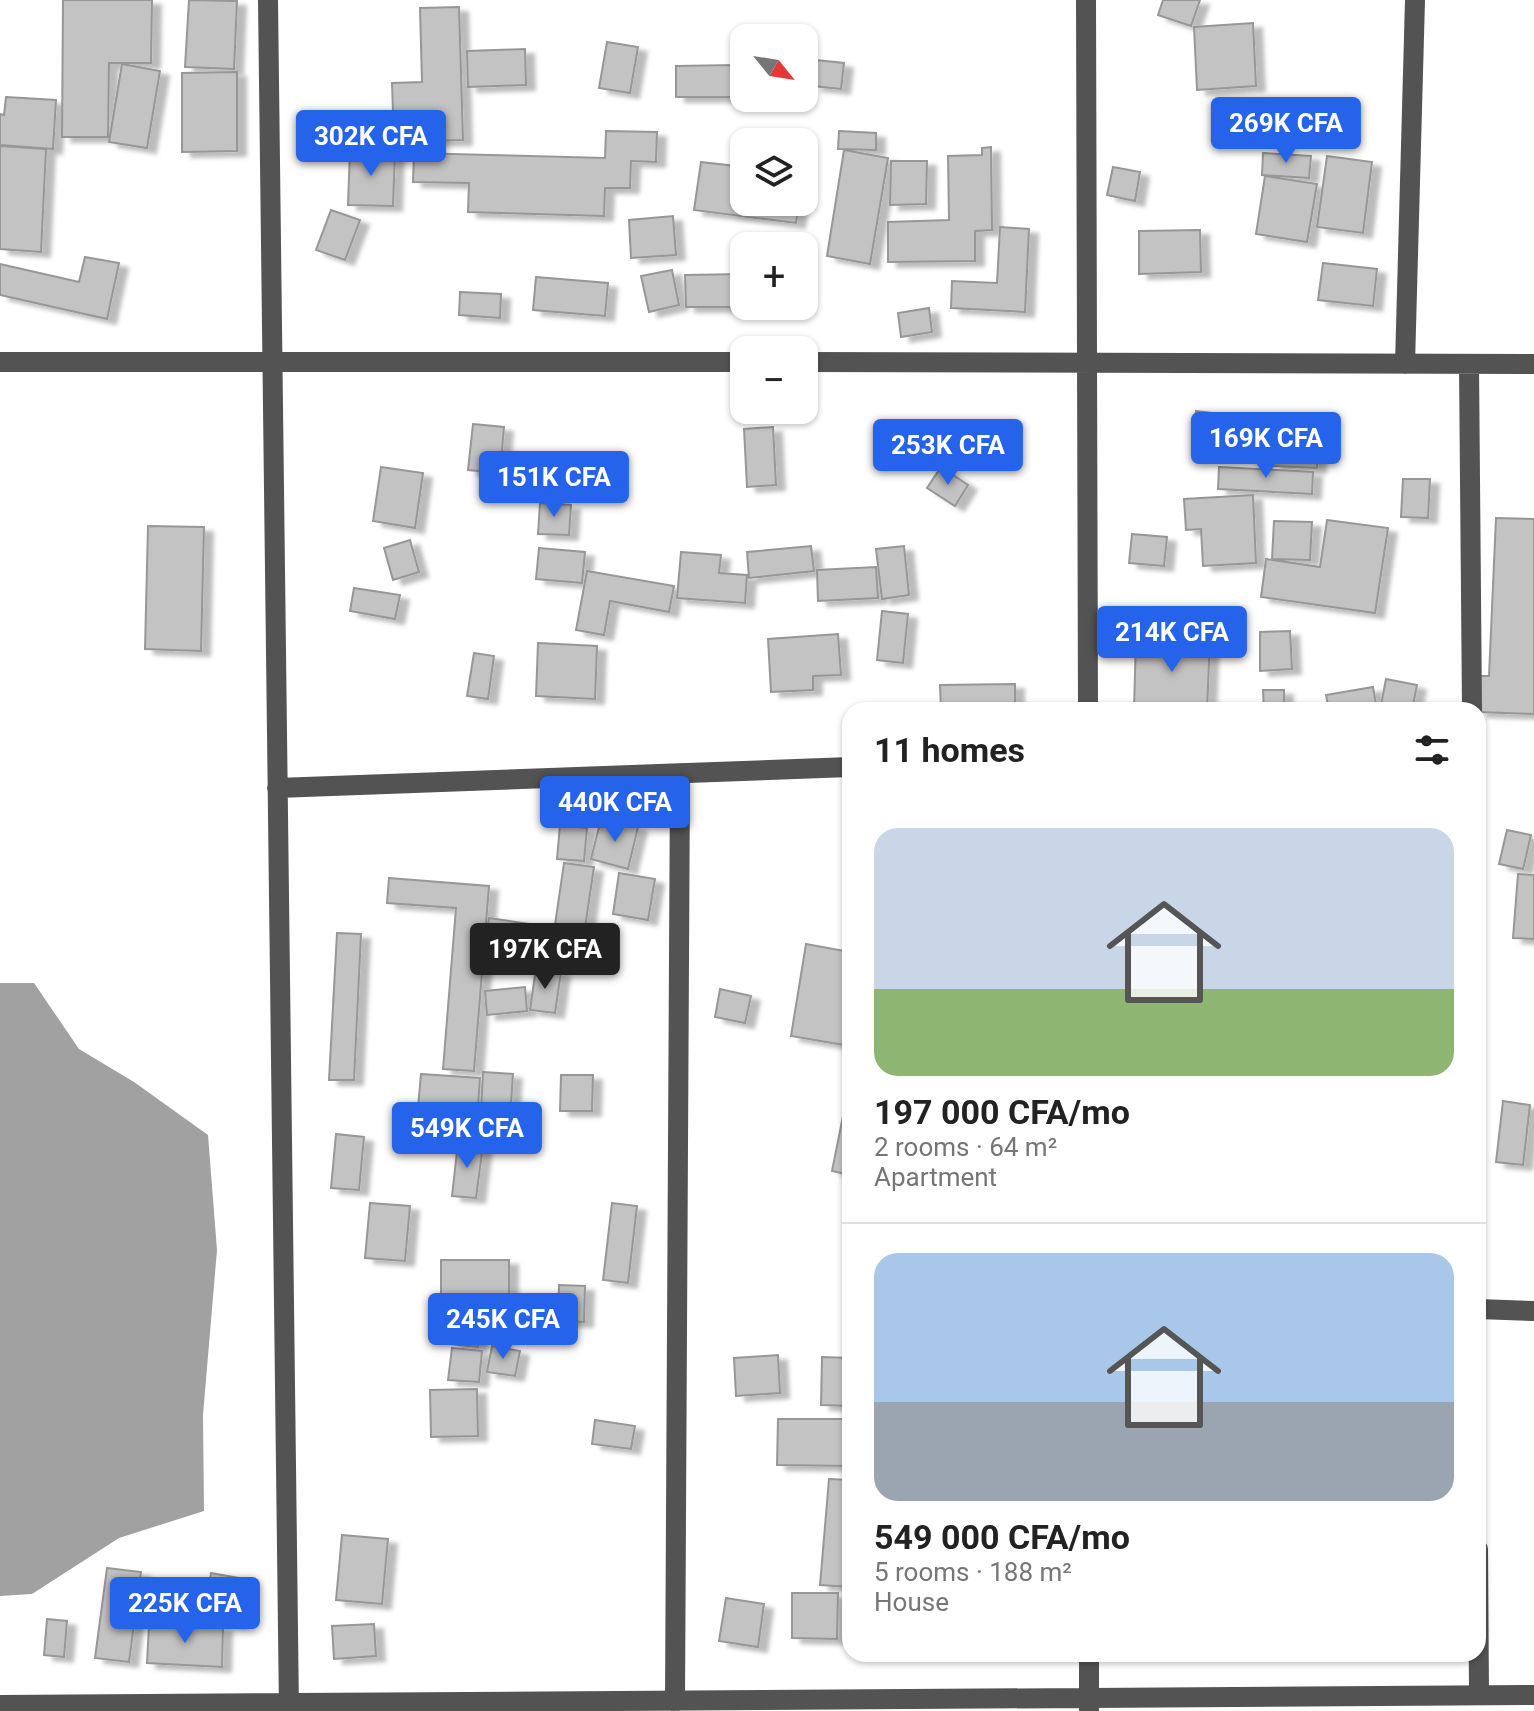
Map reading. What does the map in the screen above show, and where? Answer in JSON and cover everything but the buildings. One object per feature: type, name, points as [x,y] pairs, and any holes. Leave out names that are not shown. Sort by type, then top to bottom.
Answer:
[{"type":"street","points":[[268,0],[289,1707]]},
{"type":"street","points":[[1086,0],[1088,702]]},
{"type":"street","points":[[1405,364],[1415,0]]},
{"type":"street","points":[[0,362],[730,362]]},
{"type":"street","points":[[818,362],[1534,364]]},
{"type":"street","points":[[1469,364],[1472,702]]},
{"type":"street","points":[[277,788],[842,767]]},
{"type":"street","points":[[675,1702],[680,774]]},
{"type":"street","points":[[1486,1309],[1534,1311]]},
{"type":"street","points":[[1089,1662],[1089,1706]]},
{"type":"street","points":[[1479,1662],[1479,1695]]},
{"type":"street","points":[[0,1705],[289,1707],[675,1702],[1089,1706],[1534,1695]]},
{"type":"shaded area","points":[[0,983],[34,983],[79,1049],[134,1082],[208,1135],[217,1250],[203,1415],[204,1511],[119,1538],[32,1594],[0,1596]]}]
